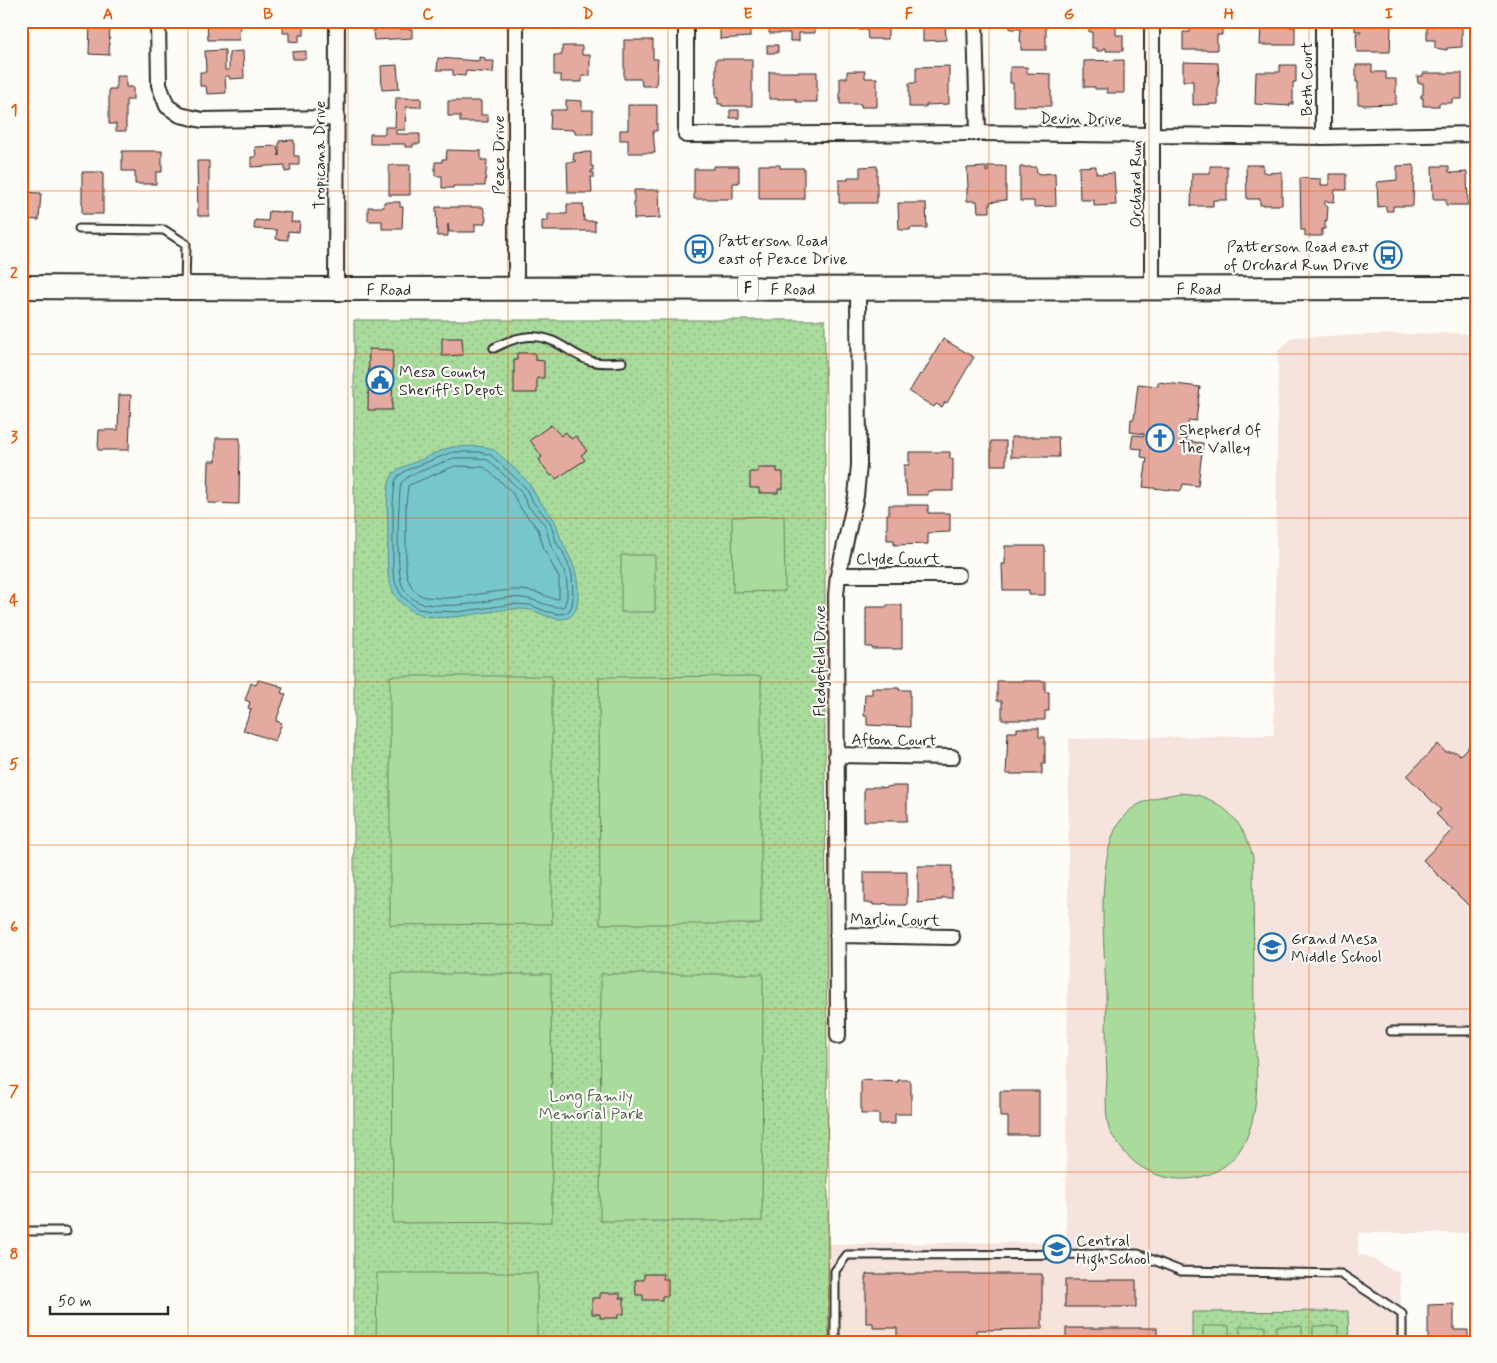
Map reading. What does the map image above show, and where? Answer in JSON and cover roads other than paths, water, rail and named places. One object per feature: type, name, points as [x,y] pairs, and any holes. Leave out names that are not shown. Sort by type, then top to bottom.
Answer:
[{"type":"main road","name":"F Road","points":[[21,287],[336,289],[858,287],[1476,288]]},
{"type":"street","points":[[158,21],[159,86],[167,106],[180,115],[202,120],[337,118]]},
{"type":"street","name":"Tropicana Drive","points":[[336,289],[337,21]]},
{"type":"street","name":"Peace Drive","points":[[516,21],[516,289]]},
{"type":"street","name":"Devin Drive","points":[[686,21],[686,135],[978,133],[1323,137],[1476,134]]},
{"type":"street","points":[[975,21],[978,133]]},
{"type":"street","name":"Orchard Run","points":[[1152,21],[1152,288]]},
{"type":"street","name":"Beth Court","points":[[1323,21],[1323,137]]},
{"type":"street","name":"Fledgefield Drive","points":[[838,1036],[836,595],[838,575],[856,496],[859,465],[858,287]]},
{"type":"street","name":"Clyde Court","points":[[838,575],[958,575]]},
{"type":"street","name":"Afton Court","points":[[836,755],[952,757]]},
{"type":"street","name":"Marlin Court","points":[[837,935],[952,937]]},
{"type":"lane","points":[[79,229],[164,230],[186,244],[185,287]]},
{"type":"lane","points":[[494,348],[522,336],[535,336],[558,343],[590,361],[622,362]]},
{"type":"lane","points":[[1391,1031],[1476,1031]]},
{"type":"lane","points":[[21,1231],[66,1231]]},
{"type":"lane","points":[[835,1342],[835,1271],[847,1255],[1138,1254],[1182,1271],[1341,1274],[1402,1314],[1402,1342]]},
{"type":"water","points":[[479,446],[494,450],[527,481],[539,501],[553,518],[577,577],[577,603],[575,612],[569,617],[559,619],[525,609],[503,610],[457,617],[427,616],[414,612],[402,604],[396,597],[389,580],[387,561],[387,501],[391,478],[402,467],[453,447]]},
{"type":"place","name":"Patterson Road east of Peace Drive","points":[[699,249]]},
{"type":"place","name":"Patterson Road east of Orchard Run Drive","points":[[1388,255]]},
{"type":"place","name":"Mesa County Sheriff's Depot","points":[[380,380]]},
{"type":"place","name":"Shepherd Of The Valley","points":[[1160,438]]},
{"type":"place","name":"Grand Mesa Middle School","points":[[1272,947]]},
{"type":"place","name":"Central High School","points":[[1057,1249]]},
{"type":"park label","name":"Long Family Memorial Park","points":[[591,1104]]}]
